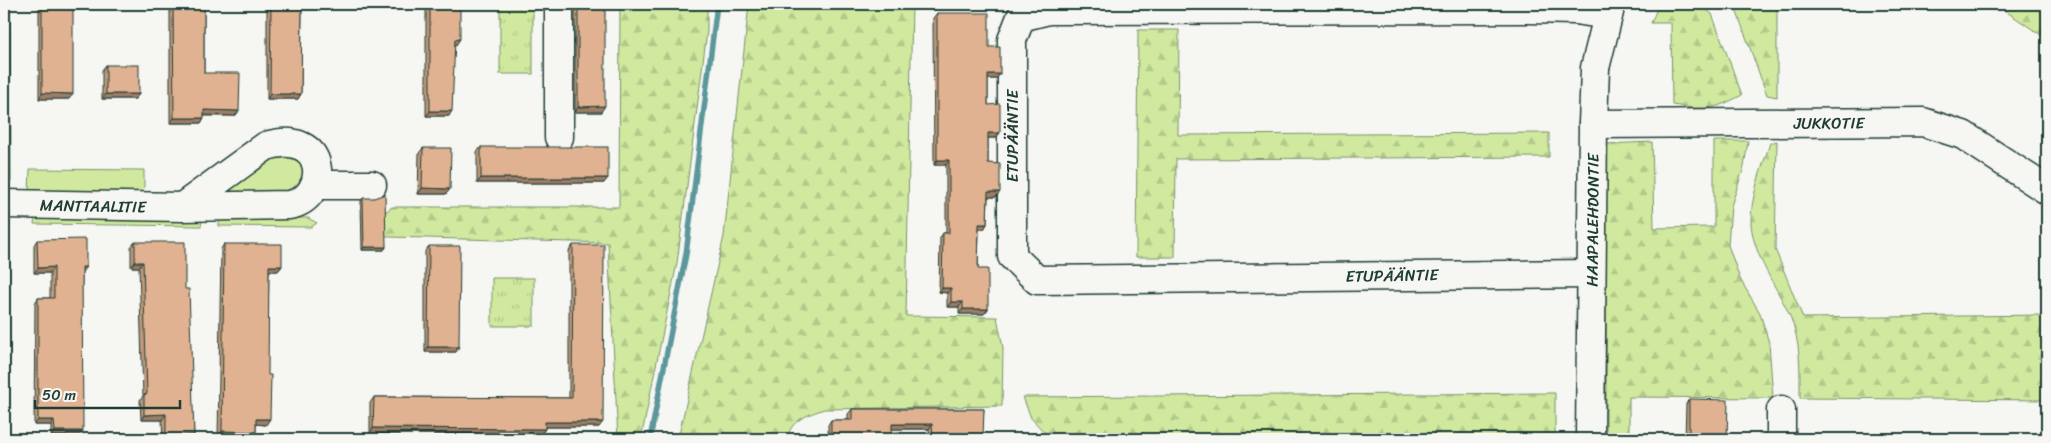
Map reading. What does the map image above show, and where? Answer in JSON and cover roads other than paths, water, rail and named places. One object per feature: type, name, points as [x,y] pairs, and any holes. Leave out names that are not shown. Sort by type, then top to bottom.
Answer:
[{"type":"street","points":[[559,4],[559,137]]},
{"type":"street","name":"ETUPÄÄNTIE","points":[[1591,274],[1037,280],[1012,256],[1012,40],[1021,17],[1049,10],[1610,10]]},
{"type":"street","name":"HAAPALEHDONTIE","points":[[1590,439],[1595,68],[1610,10]]},
{"type":"street","name":"JUKKOTIE","points":[[1593,124],[1923,122],[1963,135],[2047,190]]},
{"type":"street","points":[[182,207],[258,151],[277,143],[297,143],[308,149],[314,158],[317,171],[315,184],[372,185]]},
{"type":"street","name":"MANTTAALITIE","points":[[4,204],[182,207],[289,205],[302,201],[315,184]]},
{"type":"street","points":[[1781,410],[1781,439]]},
{"type":"waterway","points":[[650,439],[686,254],[717,4]]}]
